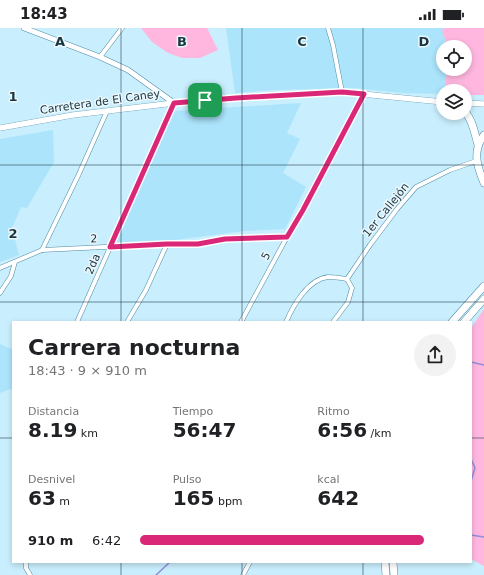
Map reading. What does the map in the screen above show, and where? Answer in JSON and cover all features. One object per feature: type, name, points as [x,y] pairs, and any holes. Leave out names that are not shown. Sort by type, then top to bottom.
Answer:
[{"type":"highway","points":[[470,120],[478,145]]},
{"type":"highway","points":[[484,135],[478,145],[476,161],[484,183]]},
{"type":"highway","points":[[453,321],[484,286]]},
{"type":"highway","points":[[465,321],[484,299]]},
{"type":"highway","points":[[385,563],[386,575]]},
{"type":"highway","points":[[392,563],[394,575]]},
{"type":"main road","name":"Carretera de El Caney","points":[[0,128],[73,115],[174,103],[236,98],[342,92],[436,101]]},
{"type":"main road","points":[[472,103],[484,104]]},
{"type":"main road","points":[[472,104],[484,107]]},
{"type":"street","points":[[24,28],[100,57],[128,70],[174,103]]},
{"type":"street","points":[[100,57],[122,28]]},
{"type":"street","points":[[328,28],[333,45],[342,92]]},
{"type":"street","name":"5","points":[[242,321],[303,210],[364,94]]},
{"type":"street","name":"2da","points":[[77,321],[174,103]]},
{"type":"street","points":[[42,250],[78,176],[107,111]]},
{"type":"street","name":"1er Callejón","points":[[347,279],[397,209],[416,187],[450,170],[476,161]]},
{"type":"street","name":"2","points":[[0,268],[42,250],[198,244],[225,239],[287,237]]},
{"type":"street","points":[[128,321],[146,290],[167,244]]},
{"type":"street","points":[[0,293],[11,276],[15,262]]},
{"type":"street","points":[[287,321],[296,303],[311,285],[318,280],[326,277],[347,279],[352,288],[348,302],[334,321]]},
{"type":"street","points":[[26,563],[26,568],[30,575]]},
{"type":"street","points":[[243,575],[249,563]]},
{"type":"shaded area","points":[[141,28],[207,28],[218,50],[200,58],[182,58],[168,53],[152,42]]},
{"type":"shaded area","points":[[226,28],[444,28],[442,31],[445,40],[436,40],[436,76],[446,76],[446,84],[436,84],[436,94],[403,93],[354,88],[275,90],[235,93]]},
{"type":"shaded area","points":[[444,28],[484,28],[484,95],[472,95],[472,84],[446,84],[446,76],[472,76],[472,40],[445,40],[442,31]]},
{"type":"shaded area","points":[[301,103],[287,133],[300,139],[283,173],[306,187],[285,229],[244,231],[167,241],[115,244],[173,111]]},
{"type":"shaded area","points":[[53,130],[54,162],[27,208],[21,207],[12,228],[19,255],[0,262],[0,139]]},
{"type":"shaded area","points":[[484,309],[484,566],[472,560],[472,327]]},
{"type":"shaded area","points":[[0,344],[12,350],[12,388],[0,393]]},
{"type":"waterway","points":[[472,362],[484,365]]},
{"type":"waterway","points":[[472,461],[475,468],[472,478]]},
{"type":"waterway","points":[[472,535],[484,537]]},
{"type":"waterway","points":[[156,575],[169,563]]},
{"type":"route","points":[[342,92],[364,94],[303,210],[287,237],[225,239],[198,244],[110,247],[174,103],[205,100],[342,92]]}]
